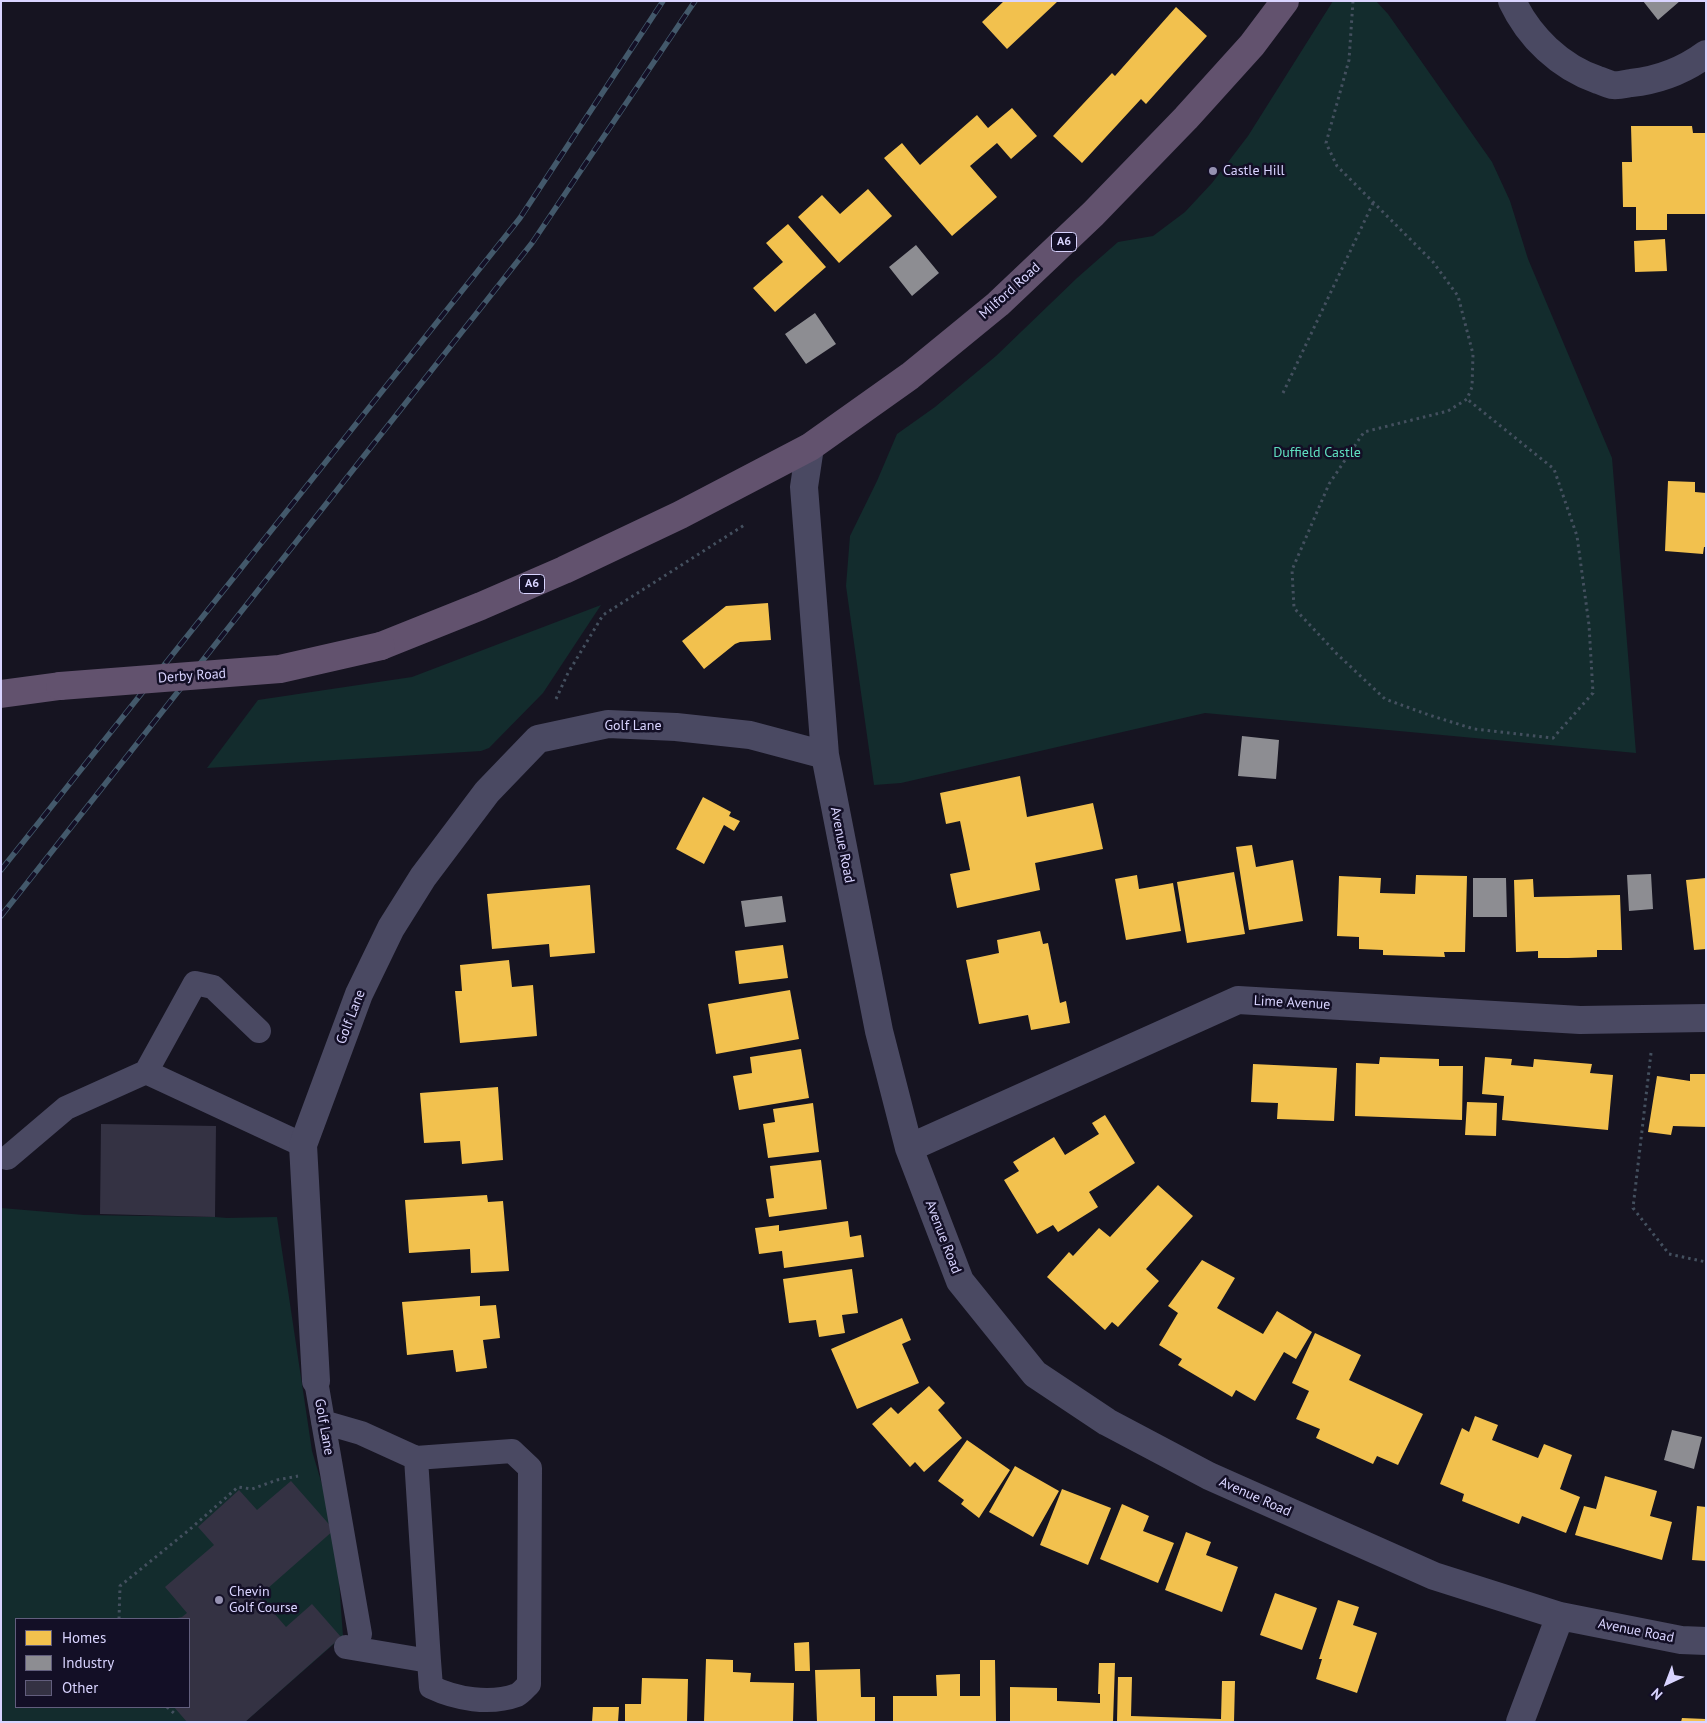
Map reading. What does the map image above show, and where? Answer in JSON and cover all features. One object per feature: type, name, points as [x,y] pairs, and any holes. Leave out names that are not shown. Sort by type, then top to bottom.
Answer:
[{"type":"highway","name":"Milford Road","points":[[381,646],[564,570],[680,515],[810,448],[910,376],[1005,298],[1093,214],[1186,118],[1252,45],[1285,1]]},
{"type":"highway","name":"Derby Road","points":[[1,694],[60,686],[280,669],[381,646]]},
{"type":"street","points":[[1512,1],[1517,13],[1541,43],[1561,61],[1582,74],[1613,85],[1667,76],[1692,64],[1706,54]]},
{"type":"street","name":"Avenue Road","points":[[810,448],[804,487],[825,756],[879,1031],[909,1148],[960,1281],[1035,1374],[1107,1422],[1209,1476],[1434,1576],[1560,1616],[1681,1640],[1706,1640]]},
{"type":"street","name":"Golf Lane","points":[[316,1381],[303,1146],[359,994],[391,928],[423,877],[487,792],[538,739],[608,724],[676,727],[750,735],[825,756]]},
{"type":"street","name":"Lime Avenue","points":[[909,1148],[1238,1000],[1580,1020],[1706,1018]]},
{"type":"street","points":[[1520,1722],[1560,1616]]},
{"type":"lane","points":[[8,1158],[66,1108],[146,1072],[195,983],[213,987],[259,1030]]},
{"type":"lane","points":[[146,1072],[303,1146]]},
{"type":"lane","name":"Golf Lane","points":[[316,1381],[330,1462],[353,1640],[429,1661]]},
{"type":"lane","points":[[323,1422],[361,1433],[416,1458],[512,1451],[530,1468],[529,1684],[518,1695],[484,1701],[444,1694],[431,1687],[416,1458]]},
{"type":"path","points":[[1353,1],[1349,60],[1326,144],[1337,166],[1434,262],[1458,296],[1473,354],[1472,387],[1467,398],[1448,411],[1364,432],[1329,484],[1292,570],[1294,608],[1337,654],[1385,699],[1428,716],[1474,729],[1553,738],[1593,693],[1589,625],[1577,536],[1554,468],[1467,398]]},
{"type":"path","points":[[1283,393],[1374,201]]},
{"type":"path","points":[[538,739],[568,672],[603,615],[754,519]]},
{"type":"path","points":[[1655,1020],[1633,1208],[1669,1254],[1706,1262]]},
{"type":"path","points":[[119,1618],[120,1586],[238,1488],[252,1489],[277,1480],[301,1475],[330,1462]]},
{"type":"path","points":[[168,1708],[174,1714]]},
{"type":"green space","name":"Duffield Castle","points":[[1333,1],[1376,1],[1388,14],[1492,162],[1510,201],[1528,259],[1612,458],[1636,753],[1205,713],[901,783],[874,785],[846,586],[850,536],[877,481],[897,434],[935,407],[996,356],[1077,278],[1118,242],[1153,236],[1185,212],[1212,183],[1248,136]]},
{"type":"green space","points":[[601,605],[543,693],[489,748],[481,751],[207,768],[258,700],[412,677]]},
{"type":"green space","points":[[1,1208],[84,1215],[227,1218],[277,1217],[312,1451],[335,1528],[343,1636],[245,1722],[1,1722]]},
{"type":"building: Homes","points":[[1004,1],[1058,1],[1007,49],[982,22]]},
{"type":"building: Homes","points":[[1176,7],[1207,36],[1146,104],[1141,99],[1082,163],[1053,136],[1112,73],[1115,76]]},
{"type":"building: Homes","points":[[1012,108],[1037,136],[1011,159],[997,143],[970,166],[997,197],[952,236],[884,158],[902,143],[920,165],[977,115],[988,128]]},
{"type":"building: Homes","points":[[1631,126],[1692,126],[1693,133],[1706,133],[1706,214],[1667,214],[1667,230],[1636,230],[1636,207],[1623,207],[1622,162],[1632,162]]},
{"type":"building: Homes","points":[[868,189],[892,216],[839,263],[798,217],[822,195],[840,214]]},
{"type":"building: Homes","points":[[788,224],[826,267],[775,312],[753,288],[783,262],[766,243]]},
{"type":"building: Homes","points":[[1665,239],[1667,271],[1635,272],[1634,241]]},
{"type":"building: Homes","points":[[1668,481],[1695,482],[1695,492],[1706,493],[1706,547],[1704,547],[1703,554],[1665,551]]},
{"type":"building: Homes","points":[[768,603],[771,640],[735,644],[704,669],[682,641],[726,606]]},
{"type":"building: Homes","points":[[1020,776],[1027,817],[1093,803],[1103,849],[1035,863],[1040,890],[957,908],[950,874],[970,870],[960,821],[946,824],[940,793]]},
{"type":"building: Homes","points":[[703,797],[731,812],[729,816],[740,821],[734,831],[724,825],[704,864],[676,849]]},
{"type":"building: Homes","points":[[1252,845],[1256,867],[1293,860],[1303,921],[1249,930],[1236,847]]},
{"type":"building: Homes","points":[[1234,872],[1245,934],[1187,943],[1177,882]]},
{"type":"building: Homes","points":[[1137,875],[1139,889],[1173,883],[1181,931],[1126,940],[1115,879]]},
{"type":"building: Homes","points":[[1416,875],[1467,876],[1465,952],[1444,952],[1445,957],[1383,955],[1383,950],[1359,949],[1359,937],[1337,936],[1339,876],[1381,878],[1380,893],[1415,894]]},
{"type":"building: Homes","points":[[1706,878],[1706,949],[1694,950],[1686,880]]},
{"type":"building: Homes","points":[[1533,879],[1534,897],[1620,895],[1622,950],[1597,950],[1597,957],[1568,958],[1538,958],[1538,951],[1516,952],[1514,880]]},
{"type":"building: Homes","points":[[590,885],[595,953],[550,957],[549,944],[492,949],[487,894]]},
{"type":"building: Homes","points":[[1040,931],[1043,944],[1048,943],[1060,1003],[1066,1001],[1070,1023],[1031,1030],[1028,1015],[979,1024],[966,960],[999,953],[997,940]]},
{"type":"building: Homes","points":[[783,945],[788,978],[739,984],[735,951]]},
{"type":"building: Homes","points":[[509,960],[512,987],[533,985],[537,1036],[460,1043],[455,991],[462,991],[460,965]]},
{"type":"building: Homes","points":[[790,990],[799,1039],[716,1054],[708,1004]]},
{"type":"building: Homes","points":[[801,1049],[809,1098],[739,1110],[733,1076],[752,1073],[750,1057]]},
{"type":"building: Homes","points":[[1380,1057],[1439,1059],[1439,1066],[1463,1066],[1462,1120],[1355,1116],[1356,1063],[1379,1064]]},
{"type":"building: Homes","points":[[1485,1057],[1512,1059],[1511,1065],[1533,1067],[1534,1059],[1592,1064],[1590,1073],[1613,1075],[1608,1130],[1502,1120],[1504,1096],[1482,1094]]},
{"type":"building: Homes","points":[[1253,1064],[1337,1068],[1334,1121],[1277,1119],[1278,1103],[1251,1102]]},
{"type":"building: Homes","points":[[1690,1074],[1706,1074],[1706,1127],[1673,1126],[1671,1135],[1648,1132],[1657,1076],[1690,1081]]},
{"type":"building: Homes","points":[[498,1087],[503,1160],[462,1164],[460,1141],[424,1143],[420,1093]]},
{"type":"building: Homes","points":[[1467,1102],[1497,1103],[1496,1136],[1465,1135]]},
{"type":"building: Homes","points":[[813,1103],[819,1152],[768,1158],[763,1124],[775,1122],[773,1109]]},
{"type":"building: Homes","points":[[1105,1115],[1135,1163],[1089,1192],[1098,1207],[1058,1232],[1053,1225],[1037,1234],[1004,1180],[1019,1171],[1013,1162],[1054,1137],[1065,1155],[1099,1134],[1092,1123]]},
{"type":"building: Homes","points":[[821,1160],[827,1209],[769,1217],[766,1199],[774,1198],[770,1166]]},
{"type":"building: Homes","points":[[1158,1185],[1193,1216],[1146,1269],[1159,1281],[1118,1327],[1112,1322],[1105,1330],[1047,1277],[1069,1252],[1073,1256],[1099,1228],[1110,1237]]},
{"type":"building: Homes","points":[[487,1195],[488,1202],[503,1201],[509,1271],[471,1273],[470,1249],[409,1253],[405,1200]]},
{"type":"building: Homes","points":[[848,1221],[850,1237],[861,1235],[864,1257],[784,1268],[782,1251],[759,1254],[755,1228],[779,1225],[779,1231]]},
{"type":"building: Homes","points":[[1202,1260],[1235,1278],[1217,1308],[1263,1334],[1277,1311],[1312,1332],[1296,1359],[1284,1352],[1255,1401],[1236,1390],[1232,1397],[1178,1365],[1182,1359],[1159,1345],[1178,1313],[1168,1306]]},
{"type":"building: Homes","points":[[852,1269],[858,1313],[842,1315],[845,1333],[819,1337],[816,1320],[789,1323],[783,1279]]},
{"type":"building: Homes","points":[[480,1296],[480,1306],[496,1305],[500,1338],[483,1340],[487,1368],[456,1372],[453,1350],[407,1355],[402,1302]]},
{"type":"building: Homes","points":[[902,1318],[911,1340],[902,1344],[919,1383],[857,1409],[831,1349]]},
{"type":"building: Homes","points":[[1315,1333],[1361,1355],[1349,1380],[1423,1414],[1398,1465],[1377,1456],[1373,1464],[1316,1438],[1320,1429],[1296,1419],[1309,1391],[1292,1383]]},
{"type":"building: Homes","points":[[929,1386],[945,1403],[938,1410],[962,1438],[924,1472],[915,1462],[910,1467],[872,1424],[891,1407],[898,1414]]},
{"type":"building: Homes","points":[[1475,1416],[1498,1425],[1492,1440],[1538,1458],[1544,1444],[1572,1455],[1560,1489],[1580,1497],[1566,1533],[1522,1516],[1519,1524],[1462,1501],[1464,1494],[1440,1484],[1462,1428],[1469,1432]]},
{"type":"building: Homes","points":[[967,1440],[1010,1470],[979,1518],[961,1504],[964,1500],[938,1481]]},
{"type":"building: Homes","points":[[1015,1466],[1059,1491],[1033,1537],[989,1512]]},
{"type":"building: Homes","points":[[1605,1476],[1657,1491],[1650,1516],[1672,1522],[1662,1560],[1575,1535],[1584,1506],[1596,1509]]},
{"type":"building: Homes","points":[[1062,1489],[1111,1508],[1088,1565],[1040,1545]]},
{"type":"building: Homes","points":[[1122,1504],[1149,1516],[1143,1531],[1174,1543],[1158,1583],[1100,1559]]},
{"type":"building: Homes","points":[[1697,1506],[1706,1507],[1706,1561],[1692,1560]]},
{"type":"building: Homes","points":[[1186,1532],[1211,1542],[1206,1555],[1238,1567],[1222,1612],[1165,1590]]},
{"type":"building: Homes","points":[[1275,1593],[1317,1608],[1302,1650],[1260,1635]]},
{"type":"building: Homes","points":[[1338,1600],[1359,1607],[1353,1625],[1377,1633],[1357,1693],[1316,1679],[1322,1659],[1319,1659]]},
{"type":"building: Homes","points":[[809,1642],[810,1671],[795,1671],[794,1643]]},
{"type":"building: Homes","points":[[706,1659],[733,1660],[733,1672],[751,1673],[750,1682],[794,1683],[793,1722],[704,1722]]},
{"type":"building: Homes","points":[[980,1660],[995,1660],[996,1721],[893,1722],[893,1696],[937,1696],[936,1675],[960,1674],[960,1696],[980,1696]]},
{"type":"building: Homes","points":[[1099,1663],[1115,1663],[1113,1722],[1010,1722],[1010,1687],[1057,1688],[1057,1701],[1100,1703],[1100,1694],[1098,1694]]},
{"type":"building: Homes","points":[[860,1669],[861,1697],[875,1697],[875,1722],[817,1722],[815,1670]]},
{"type":"building: Homes","points":[[1118,1677],[1132,1677],[1131,1716],[1221,1719],[1222,1681],[1235,1681],[1234,1722],[1117,1722]]},
{"type":"building: Homes","points":[[642,1678],[688,1679],[687,1722],[625,1722],[625,1704],[641,1704]]},
{"type":"building: Homes","points":[[593,1707],[619,1707],[618,1722],[592,1722]]},
{"type":"building: Homes","points":[[1682,1718],[1706,1719],[1706,1722],[1681,1722]]},
{"type":"building: Industry","points":[[1643,1],[1680,1],[1658,20]]},
{"type":"building: Industry","points":[[916,245],[939,273],[912,296],[889,267]]},
{"type":"building: Industry","points":[[815,313],[836,344],[806,364],[785,334]]},
{"type":"building: Industry","points":[[1242,736],[1279,740],[1276,779],[1238,776]]},
{"type":"building: Industry","points":[[1651,874],[1653,909],[1629,911],[1627,875]]},
{"type":"building: Industry","points":[[1473,878],[1506,878],[1507,917],[1473,917]]},
{"type":"building: Industry","points":[[782,896],[786,922],[745,927],[741,901]]},
{"type":"building: Industry","points":[[1672,1430],[1702,1437],[1694,1469],[1664,1460]]},
{"type":"building: Other","points":[[101,1124],[216,1126],[215,1217],[100,1214]]},
{"type":"building: Other","name":"Chevin Golf Course","points":[[291,1481],[334,1530],[259,1596],[286,1627],[312,1604],[341,1637],[245,1722],[187,1722],[175,1708],[190,1708],[190,1618],[177,1618],[187,1613],[165,1587],[214,1545],[198,1527],[239,1490],[257,1510]]},
{"type":"railway","points":[[1,870],[520,218],[663,1]]},
{"type":"railway","points":[[1,916],[532,243],[695,1]]},
{"type":"place","name":"Castle Hill","points":[[1213,171]]},
{"type":"place","name":"Chevin Golf Course","points":[[219,1600]]}]
